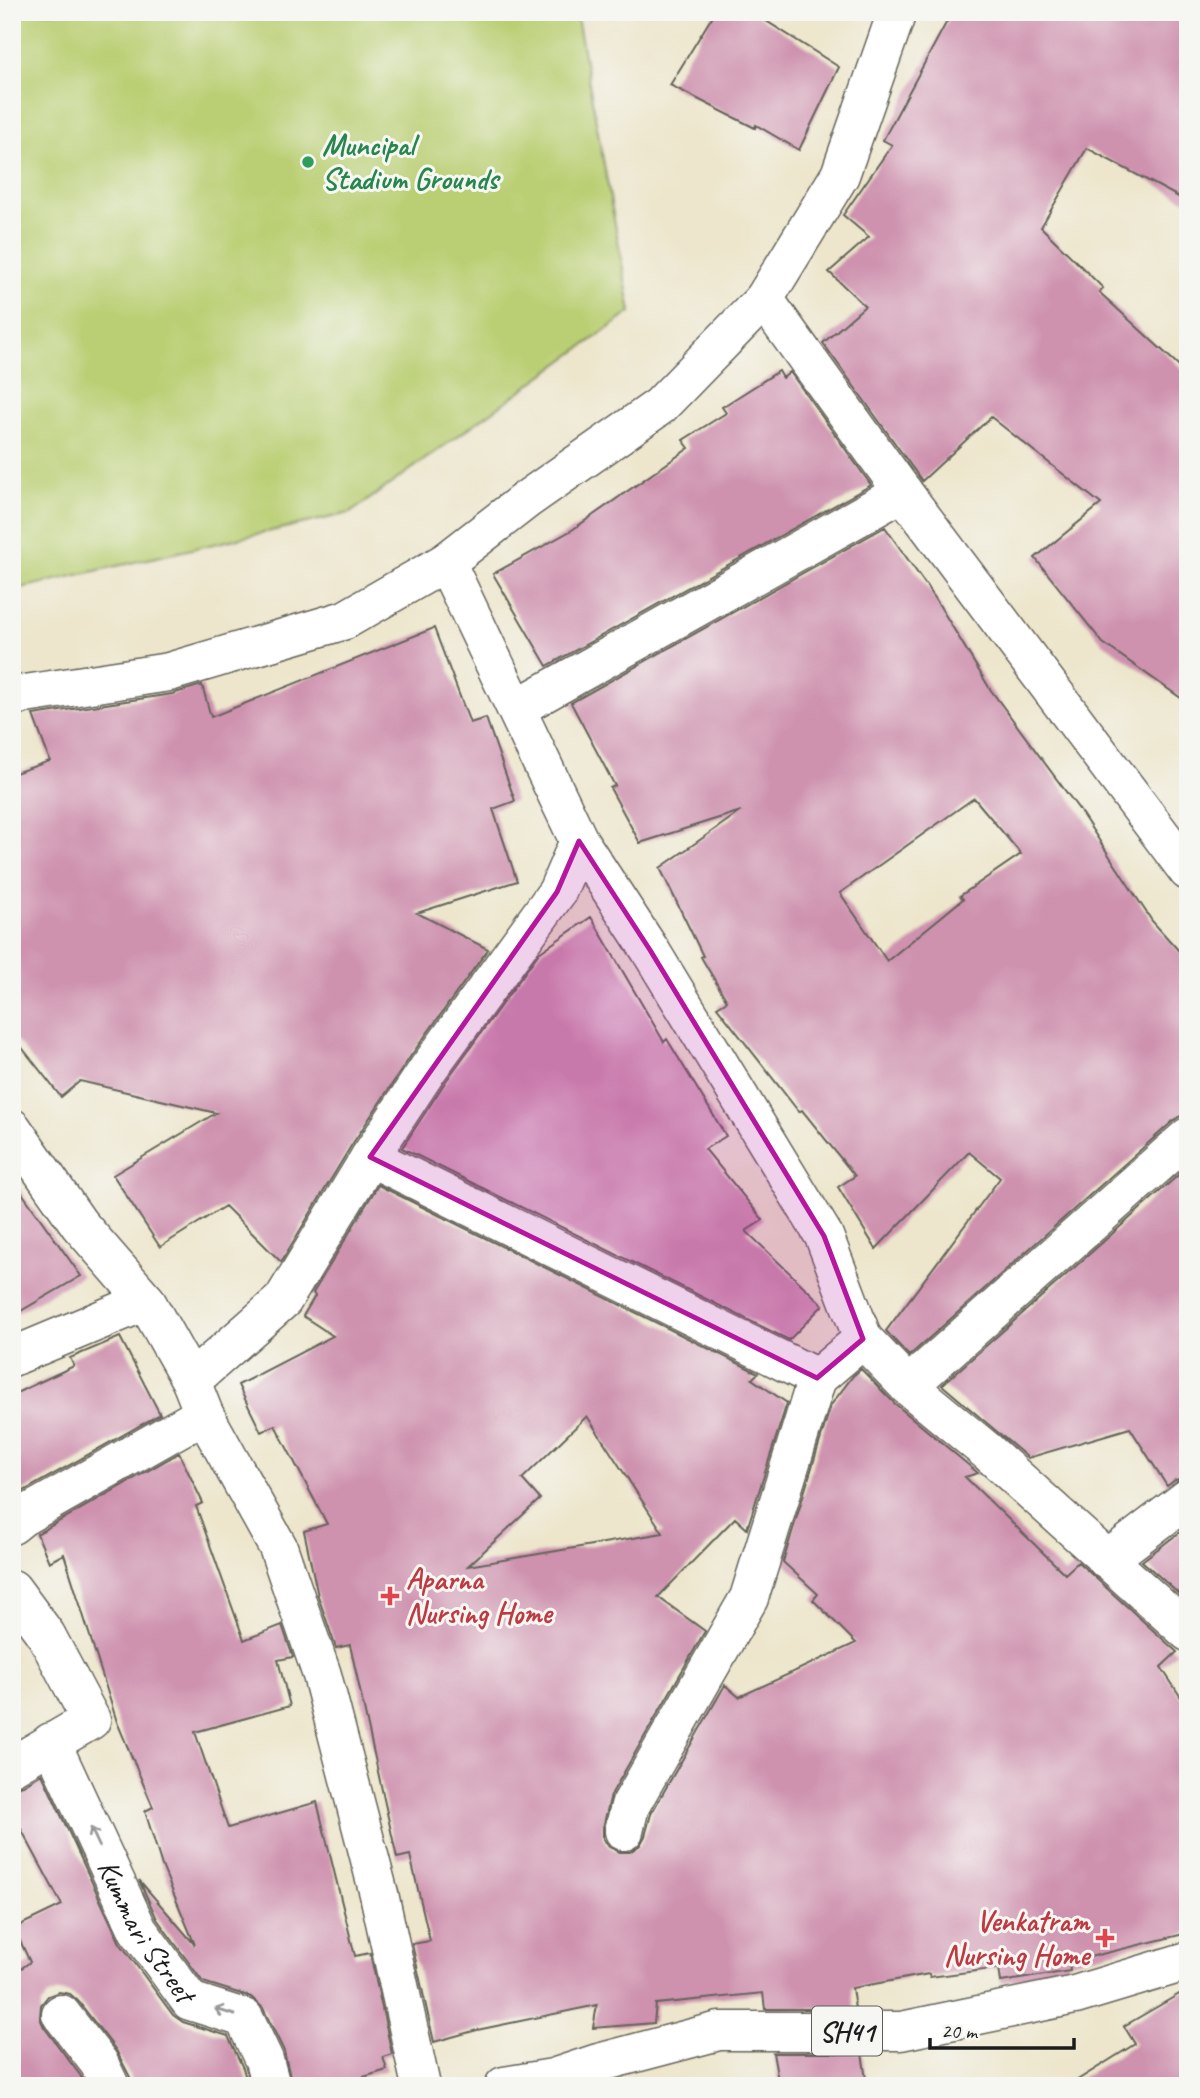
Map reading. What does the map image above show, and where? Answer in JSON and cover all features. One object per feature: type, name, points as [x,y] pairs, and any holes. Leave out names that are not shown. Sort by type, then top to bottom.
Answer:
[{"type":"street","points":[[12,696],[169,673],[345,620],[446,562],[526,500],[660,406],[764,299],[839,174],[897,12]]},
{"type":"street","points":[[764,299],[904,492],[1188,871]]},
{"type":"street","points":[[517,708],[904,492]]},
{"type":"street","points":[[446,562],[579,841],[650,950],[824,1236],[863,1339],[908,1386],[988,1452],[1188,1632]]},
{"type":"street","points":[[12,1525],[197,1397],[283,1300],[370,1157],[428,1069],[558,892],[579,841]]},
{"type":"street","points":[[12,1128],[79,1224],[146,1301],[278,1547],[322,1675],[379,1894],[421,2086]]},
{"type":"street","points":[[908,1386],[1188,1137]]},
{"type":"street","points":[[370,1157],[817,1378]]},
{"type":"street","points":[[12,1357],[146,1301]]},
{"type":"street","points":[[624,1831],[630,1807],[749,1598],[817,1378],[863,1339]]},
{"type":"street","points":[[1107,1560],[1188,1498]]},
{"type":"street","points":[[12,1588],[46,1634],[91,1720],[12,1766]]},
{"type":"street","name":"Kummari Street","points":[[51,1742],[138,1930],[190,2001],[244,2018],[264,2060],[271,2086]]},
{"type":"street","name":"SH41","points":[[504,2086],[553,2082],[598,2063],[719,2031],[901,2031],[1075,1996],[1188,1961]]},
{"type":"street","points":[[61,2014],[99,2063],[110,2086]]},
{"type":"highlighted area","points":[[579,841],[650,950],[824,1236],[863,1339],[817,1378],[370,1157],[557,892]]},
{"type":"green space","name":"Muncipal Stadium Grounds","points":[[12,12],[576,12],[631,312],[350,513],[12,590]]},
{"type":"building","points":[[715,12],[752,12],[839,67],[799,150],[756,125],[755,128],[670,85]]},
{"type":"building","points":[[952,12],[1188,12],[1188,202],[1087,148],[1041,227],[1103,288],[1099,292],[1188,374],[1188,703],[1103,643],[1035,558],[1101,504],[991,417],[922,481],[823,343],[865,306],[829,272],[869,237],[843,215],[892,145],[883,140]]},
{"type":"building","points":[[779,371],[783,378],[790,372],[871,485],[547,666],[493,574],[572,530],[689,448],[683,440],[726,413],[722,407]]},
{"type":"building","points":[[885,527],[935,598],[990,689],[1078,808],[1152,921],[1188,961],[1188,1111],[1173,1121],[909,1356],[886,1331],[1000,1178],[969,1152],[876,1249],[838,1187],[855,1176],[802,1110],[799,1112],[717,1007],[727,1001],[701,957],[703,956],[660,868],[741,811],[640,843],[610,788],[615,786],[571,703]],"holes":[[[974,798],[1021,854],[960,896],[963,899],[887,961],[840,893]]]},
{"type":"building","points":[[434,628],[470,723],[486,718],[515,801],[493,809],[517,881],[417,913],[488,949],[410,1057],[351,1146],[281,1262],[225,1206],[160,1247],[113,1175],[216,1113],[80,1081],[61,1097],[12,1035],[12,774],[50,761],[33,715],[172,694],[202,685],[211,717]]},
{"type":"building","points":[[591,917],[664,1042],[667,1039],[726,1136],[705,1149],[763,1220],[746,1231],[823,1305],[789,1340],[402,1148],[446,1081],[539,953]]},
{"type":"building","points":[[1184,1170],[1188,1176],[1188,1477],[1175,1480],[1167,1486],[1130,1428],[1028,1458],[942,1385]]},
{"type":"building","points":[[12,1179],[81,1276],[12,1316]]},
{"type":"building","points":[[378,1185],[758,1373],[752,1379],[787,1403],[747,1529],[735,1518],[658,1597],[705,1631],[611,1795],[603,1827],[603,1838],[609,1847],[620,1852],[630,1852],[640,1845],[651,1814],[725,1685],[739,1697],[856,1643],[813,1600],[818,1594],[783,1562],[831,1405],[861,1369],[894,1403],[978,1473],[965,1477],[1065,1574],[1078,1562],[1177,1652],[1161,1667],[1188,1708],[1188,1933],[1069,1962],[1070,1971],[1001,1982],[999,1968],[930,1977],[929,1974],[852,1988],[855,2009],[765,2009],[763,1993],[656,2004],[654,2023],[593,2028],[597,2005],[477,2030],[434,2042],[412,1944],[430,1941],[410,1855],[397,1858],[350,1645],[336,1648],[318,1596],[304,1531],[327,1524],[275,1425],[261,1432],[238,1385],[333,1336],[303,1316],[315,1296],[313,1293]],"holes":[[[587,1416],[663,1533],[468,1566],[540,1499],[522,1479]]]},
{"type":"building","points":[[120,1337],[160,1414],[20,1493],[12,1475],[12,1395],[74,1366],[70,1358]]},
{"type":"building","points":[[179,1453],[203,1503],[196,1506],[244,1640],[282,1625],[293,1657],[278,1660],[290,1706],[195,1732],[228,1828],[317,1802],[355,1956],[370,1953],[392,2054],[383,2057],[387,2070],[333,2086],[292,2086],[284,2051],[263,2008],[251,1997],[203,1982],[157,1919],[139,1880],[195,1945],[162,1866],[145,1811],[153,1807],[117,1722],[64,1554],[49,1562],[37,1534]]},
{"type":"building","points":[[1188,1526],[1188,1602],[1142,1561]]},
{"type":"building","points":[[42,1774],[120,1943],[173,2015],[183,2022],[228,2036],[248,2086],[132,2086],[116,2050],[78,2001],[70,1994],[59,1992],[48,1996],[41,2005],[40,2018],[86,2086],[12,2086],[12,1975],[30,1962],[14,1928],[62,1905],[12,1812],[12,1788]]},
{"type":"building","points":[[1188,1989],[1188,2086],[1068,2086],[1135,2044],[1124,2026]]},
{"type":"building","points":[[773,2053],[862,2053],[867,2086],[779,2086]]},
{"type":"place","name":"Muncipal Stadium Grounds","points":[[308,162]]},
{"type":"place","name":"Aparna Nursing Home","points":[[390,1596]]},
{"type":"place","name":"Venkatram Nursing Home","points":[[1105,1938]]}]
